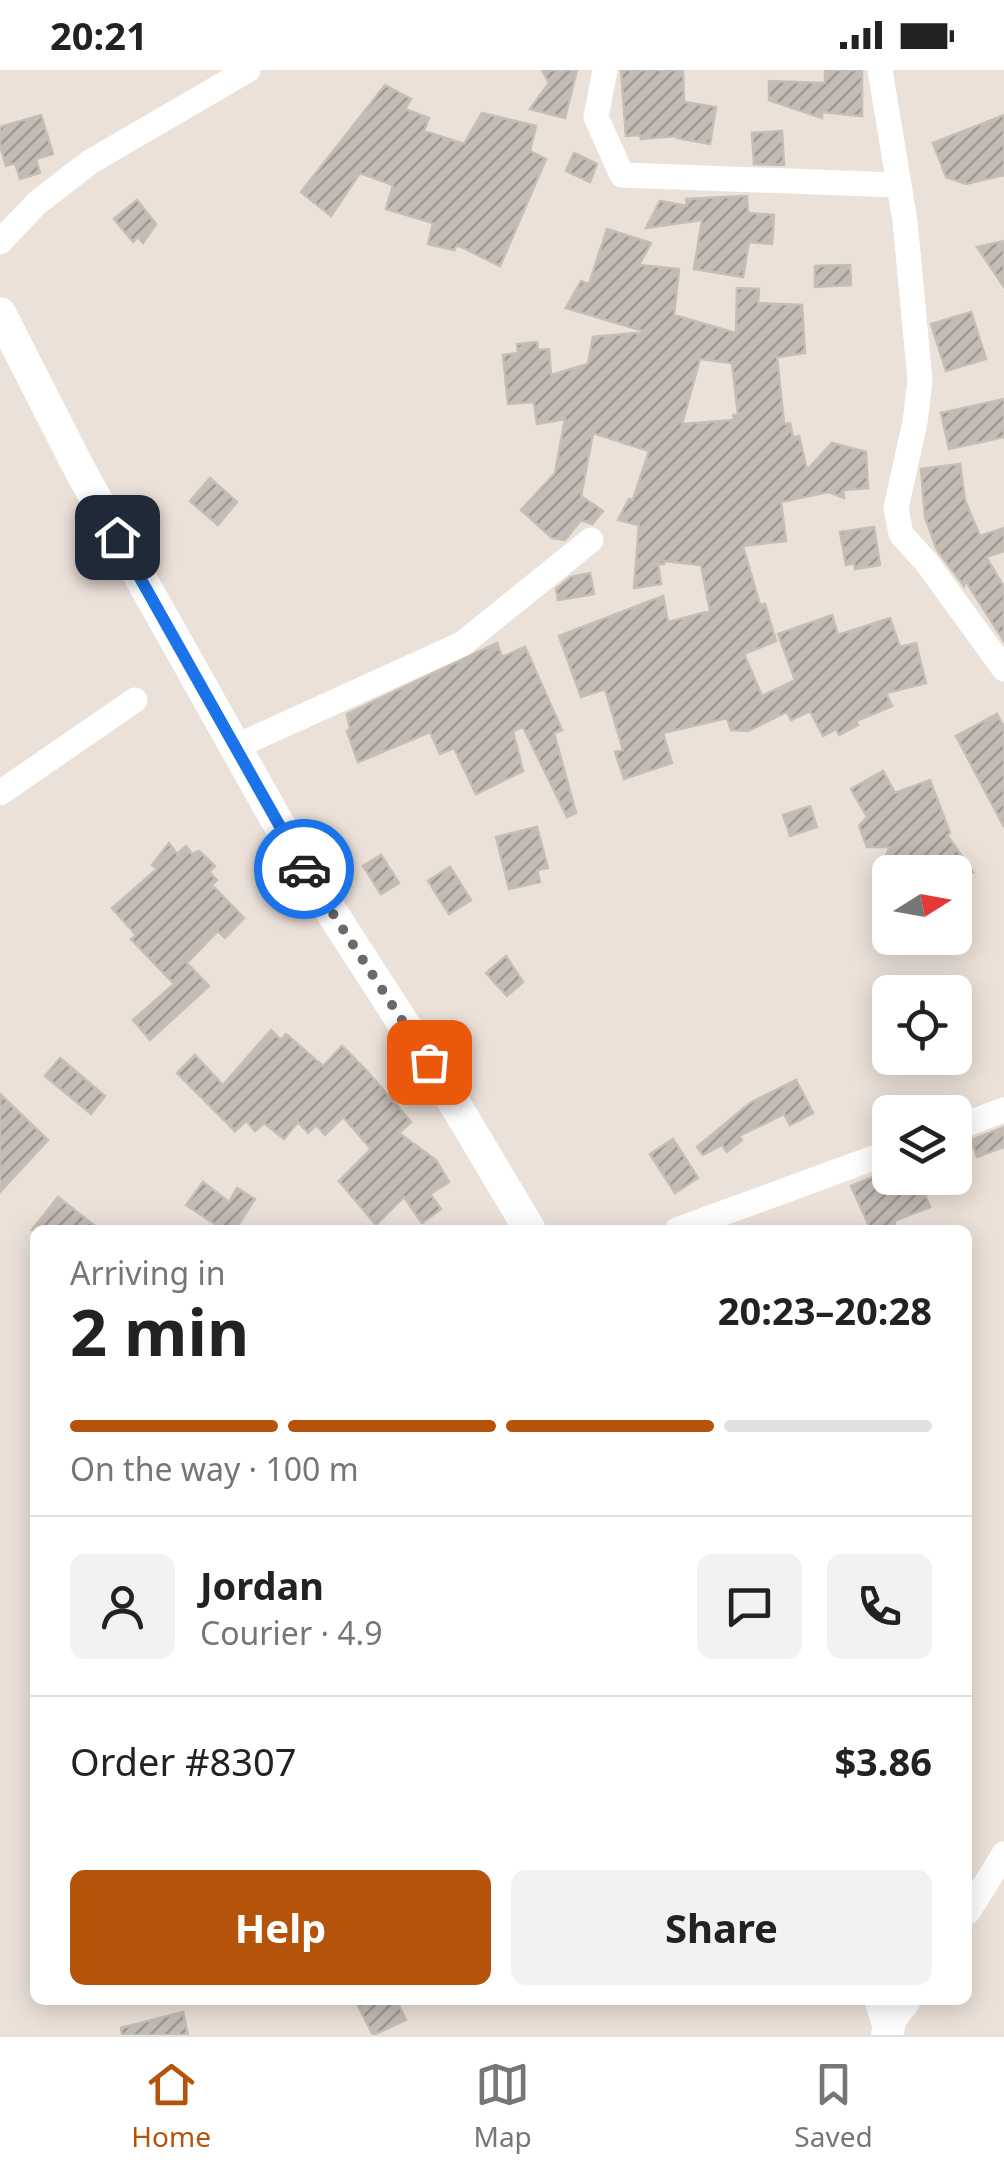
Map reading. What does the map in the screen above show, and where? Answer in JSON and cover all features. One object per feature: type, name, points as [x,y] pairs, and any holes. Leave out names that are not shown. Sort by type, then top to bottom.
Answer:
[{"type":"street","points":[[0,242],[38,203],[90,162],[248,70]]},
{"type":"street","points":[[605,70],[596,117],[622,176],[898,185]]},
{"type":"street","points":[[880,70],[898,185],[920,380],[896,508],[901,534],[1004,668]]},
{"type":"street","points":[[0,312],[81,472],[305,870],[449,1094],[527,1225]]},
{"type":"street","points":[[235,747],[462,644],[591,540]]},
{"type":"street","points":[[0,793],[135,700]]},
{"type":"street","points":[[972,1122],[1004,1110]]},
{"type":"street","points":[[691,1225],[872,1159]]},
{"type":"street","points":[[972,1906],[1004,1854]]},
{"type":"building","points":[[542,70],[577,70],[565,118],[530,109],[549,83]]},
{"type":"building","points":[[621,70],[683,70],[684,102],[716,107],[710,144],[677,136],[626,136]]},
{"type":"building","points":[[825,70],[862,70],[862,116],[822,112],[822,118],[769,100],[769,81],[825,83]]},
{"type":"building","points":[[385,85],[411,99],[405,109],[429,118],[424,131],[464,144],[482,113],[536,126],[530,151],[546,159],[500,266],[457,245],[454,250],[428,244],[433,223],[386,209],[393,185],[360,173],[331,216],[301,192]]},
{"type":"building","points":[[41,115],[53,154],[36,159],[40,173],[20,179],[15,163],[6,166],[0,127]]},
{"type":"building","points":[[1004,115],[1004,175],[966,184],[946,177],[933,143]]},
{"type":"building","points":[[782,131],[784,165],[754,164],[752,133]]},
{"type":"building","points":[[574,153],[597,164],[590,182],[566,171]]},
{"type":"building","points":[[747,196],[748,213],[774,215],[772,244],[749,242],[743,277],[694,269],[702,220],[646,228],[660,201],[687,206],[686,199]]},
{"type":"building","points":[[137,200],[156,224],[143,243],[138,237],[133,242],[114,219]]},
{"type":"building","points":[[607,229],[651,243],[639,265],[679,269],[674,315],[736,333],[737,288],[759,289],[758,303],[802,305],[805,353],[777,357],[784,424],[790,423],[793,437],[799,436],[807,470],[832,443],[866,452],[868,488],[843,490],[844,498],[829,492],[781,502],[786,541],[743,546],[760,605],[765,604],[776,641],[744,654],[762,696],[795,680],[778,634],[832,615],[838,635],[890,618],[900,647],[916,643],[926,683],[886,693],[892,706],[856,721],[858,725],[839,735],[836,729],[823,736],[810,711],[791,720],[787,712],[748,731],[731,730],[727,718],[663,733],[672,763],[624,779],[615,752],[623,750],[605,689],[581,697],[559,636],[663,596],[668,622],[710,611],[701,565],[664,561],[658,564],[661,584],[634,588],[639,525],[618,520],[629,499],[633,500],[649,451],[593,433],[581,496],[603,511],[592,524],[581,520],[565,540],[552,538],[521,510],[555,473],[565,419],[537,424],[534,402],[508,404],[503,355],[518,353],[517,344],[537,342],[538,350],[549,349],[551,375],[588,364],[593,337],[647,332],[566,308],[581,281],[589,284]],"holes":[[[700,359],[732,363],[738,415],[733,415],[734,420],[682,424]]]},
{"type":"building","points":[[1004,241],[1004,287],[977,247]]},
{"type":"building","points":[[850,265],[851,285],[815,287],[815,266]]},
{"type":"building","points":[[971,312],[986,359],[946,371],[931,324]]},
{"type":"building","points":[[1004,399],[1004,437],[949,449],[941,413]]},
{"type":"building","points":[[960,464],[965,500],[980,536],[1004,528],[1004,551],[986,557],[1004,587],[1004,641],[965,580],[964,586],[937,550],[925,517],[921,469]]},
{"type":"building","points":[[210,478],[237,502],[218,525],[190,501]]},
{"type":"building","points":[[874,527],[880,565],[855,569],[854,563],[846,565],[840,532]]},
{"type":"building","points":[[590,573],[594,594],[558,600],[556,589],[571,577]]},
{"type":"building","points":[[497,643],[502,657],[525,647],[562,730],[554,733],[576,813],[567,817],[523,727],[513,731],[523,771],[476,794],[454,748],[440,754],[430,732],[358,762],[347,731],[347,714]]},
{"type":"building","points":[[997,714],[1004,727],[1004,827],[956,736]]},
{"type":"building","points":[[883,771],[895,793],[930,780],[950,833],[947,835],[961,855],[886,855],[890,847],[867,847],[859,826],[867,817],[851,789]]},
{"type":"building","points":[[810,806],[817,827],[790,836],[783,815]]},
{"type":"building","points":[[537,827],[548,868],[537,870],[540,882],[509,889],[496,837]]},
{"type":"building","points":[[169,843],[177,854],[186,846],[192,854],[199,851],[215,866],[209,872],[217,880],[212,885],[244,918],[225,938],[218,931],[187,963],[209,986],[150,1040],[133,1020],[174,984],[131,939],[136,935],[112,908],[157,869],[152,865]]},
{"type":"building","points":[[381,855],[399,883],[381,894],[363,866]]},
{"type":"building","points":[[450,867],[471,900],[449,914],[428,881]]},
{"type":"building","points":[[506,956],[523,982],[507,996],[486,973]]},
{"type":"building","points":[[271,1030],[281,1040],[286,1034],[323,1066],[342,1046],[367,1071],[411,1122],[399,1133],[436,1160],[449,1182],[430,1194],[441,1209],[422,1223],[404,1197],[376,1225],[339,1181],[371,1149],[343,1117],[325,1135],[316,1125],[308,1133],[298,1122],[284,1139],[264,1123],[255,1131],[246,1121],[235,1131],[177,1073],[195,1055],[223,1085]]},
{"type":"building","points":[[60,1058],[105,1096],[91,1114],[45,1076]]},
{"type":"building","points":[[796,1080],[813,1113],[790,1125],[784,1114],[739,1136],[742,1140],[727,1152],[722,1145],[703,1155],[697,1147],[750,1103]]},
{"type":"building","points":[[0,1094],[48,1140],[0,1192]]},
{"type":"building","points":[[1004,1127],[1004,1147],[977,1157],[972,1140]]},
{"type":"building","points":[[673,1139],[698,1178],[675,1193],[650,1154]]},
{"type":"building","points":[[872,1177],[872,1195],[925,1195],[930,1207],[894,1221],[895,1225],[869,1225],[851,1186]]},
{"type":"building","points":[[203,1182],[229,1202],[237,1188],[255,1199],[238,1225],[216,1225],[186,1205]]},
{"type":"building","points":[[58,1197],[94,1225],[36,1225]]},
{"type":"building","points":[[358,2005],[398,2005],[406,2020],[373,2035]]},
{"type":"building","points":[[183,2012],[188,2035],[122,2035],[121,2028]]},
{"type":"way so far","points":[[304,869],[429,1062]]},
{"type":"route","points":[[117,537],[304,869]]}]
